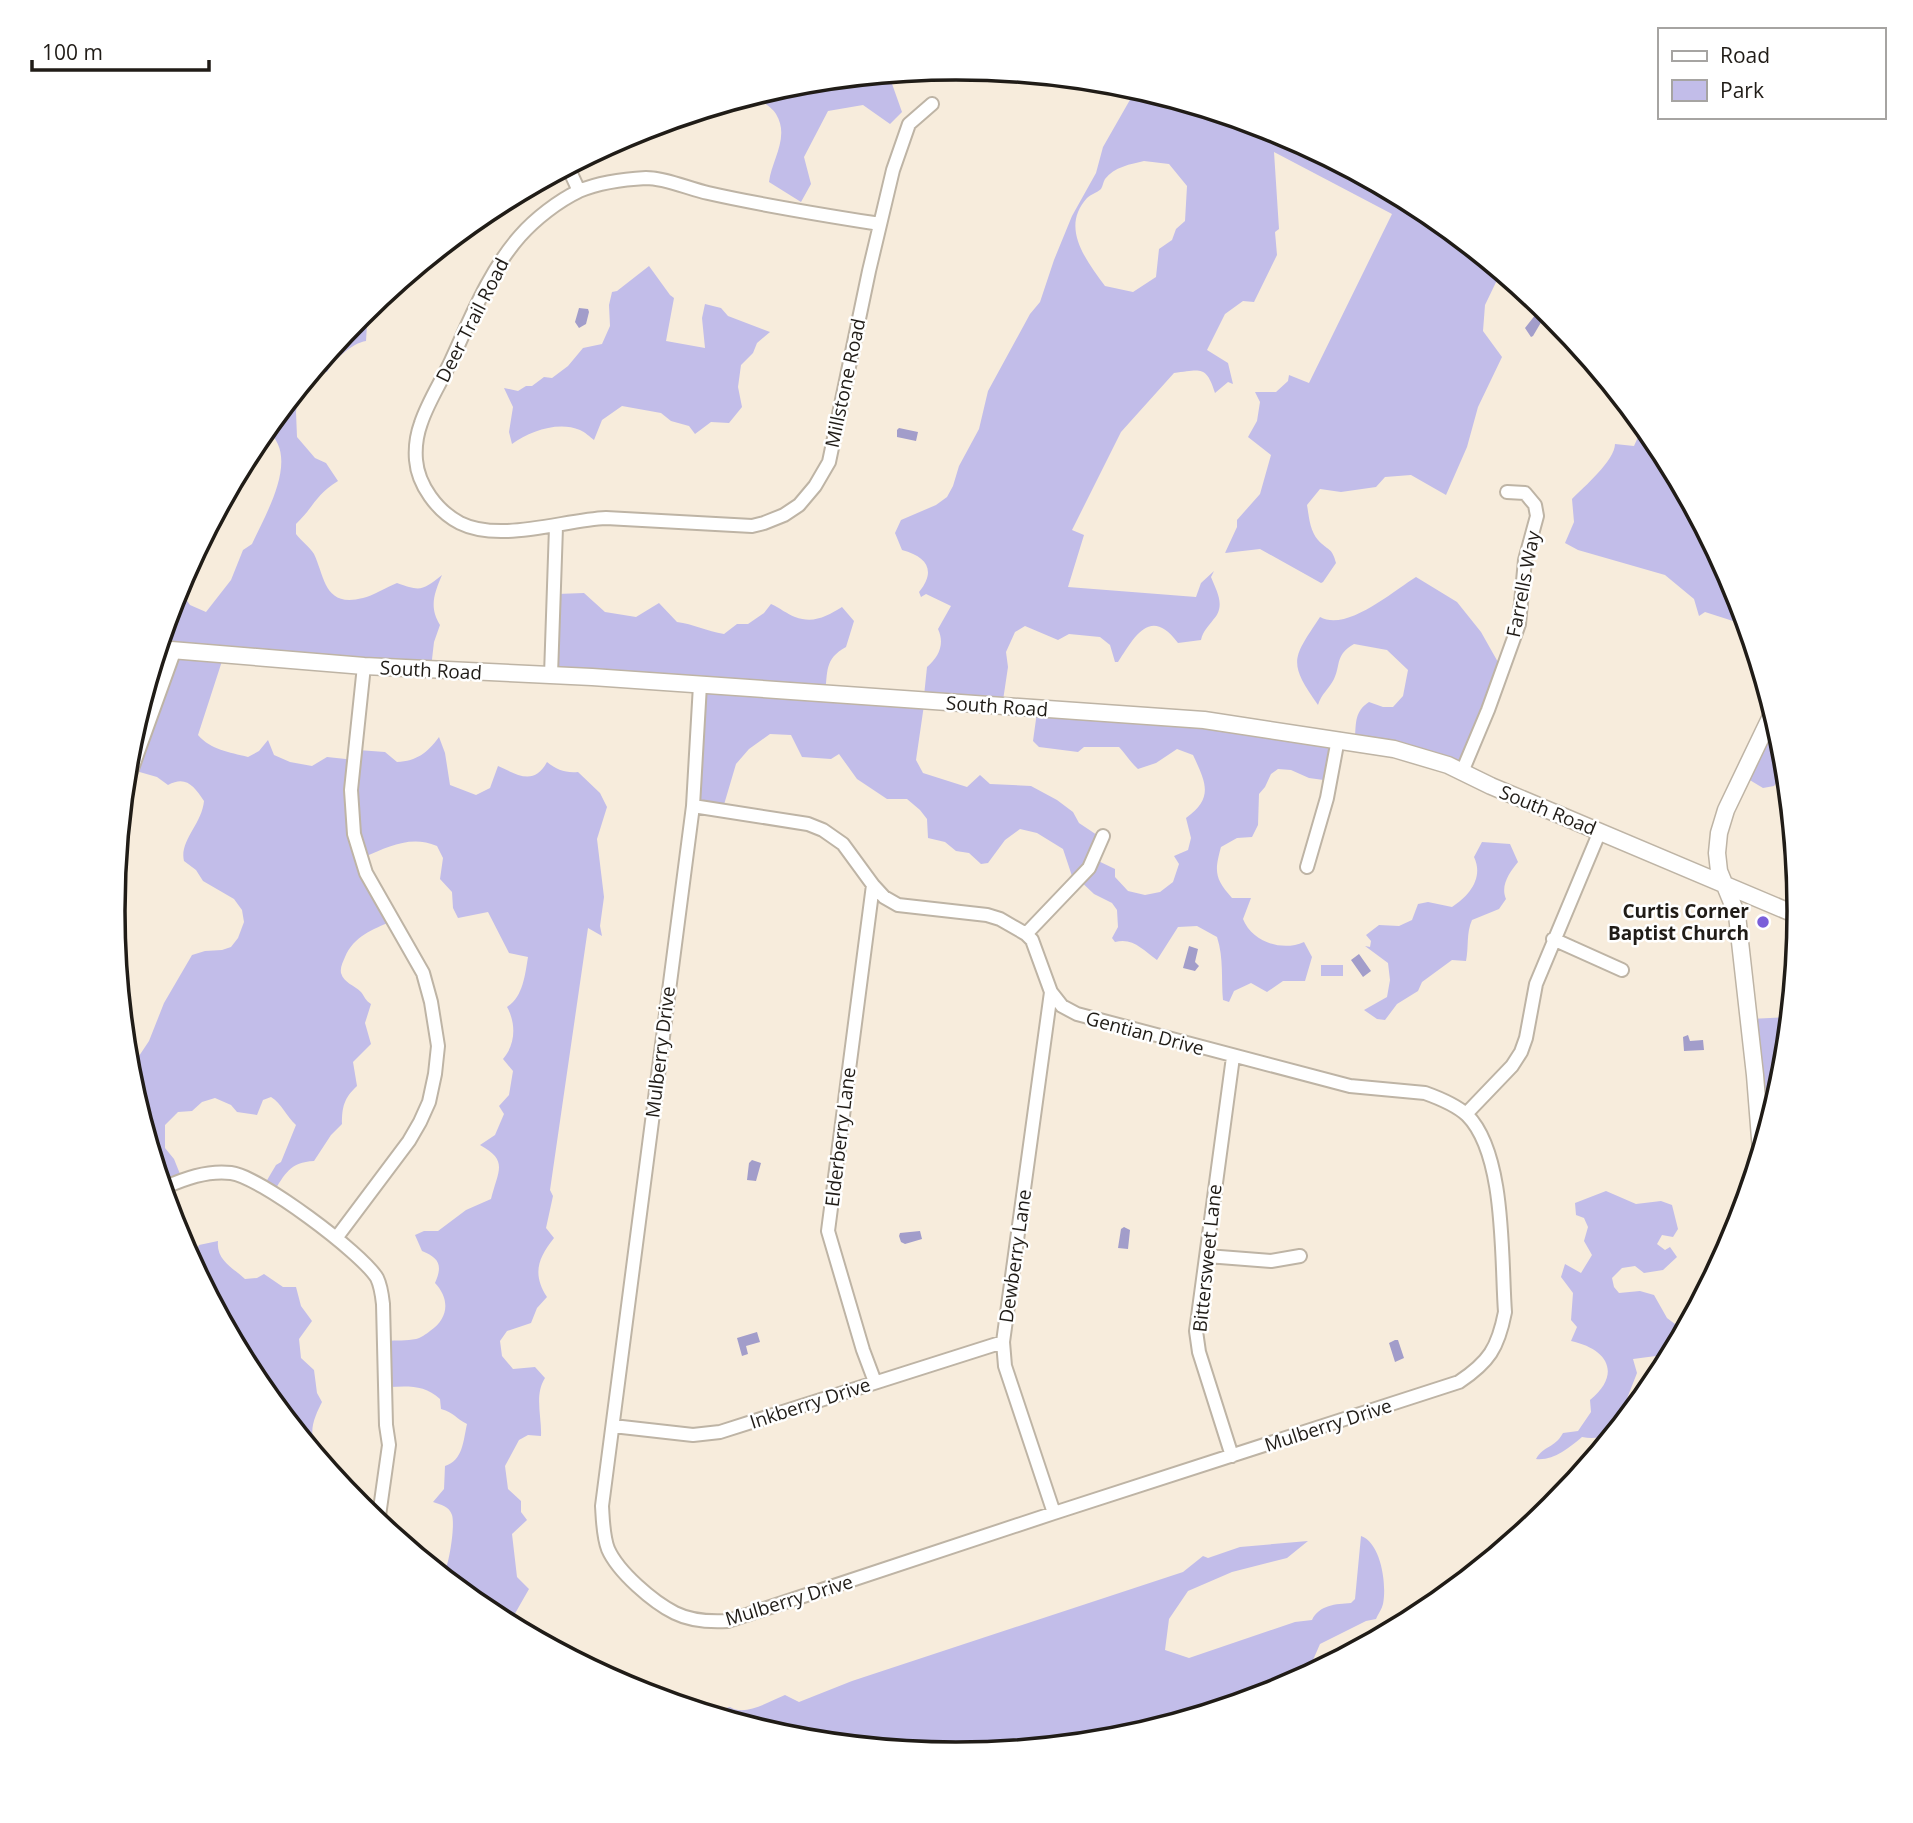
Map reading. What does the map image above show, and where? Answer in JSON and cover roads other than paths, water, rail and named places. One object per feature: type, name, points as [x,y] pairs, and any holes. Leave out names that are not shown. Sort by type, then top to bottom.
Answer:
[{"type":"street","name":"Millstone Road","points":[[556,527],[584,519],[606,518],[752,526],[784,516],[799,505],[815,486],[829,462],[893,170],[909,124],[932,104]]},
{"type":"street","points":[[572,175],[579,191]]},
{"type":"street","name":"Deer Trail Road","points":[[556,527],[493,531],[458,522],[434,500],[418,473],[416,458],[420,425],[427,408],[508,251],[537,219],[579,191],[649,178],[708,193],[880,224]]},
{"type":"street","name":"Farrells Way","points":[[1462,772],[1519,624],[1524,560],[1537,516],[1535,505],[1525,493],[1507,492]]},
{"type":"street","points":[[551,676],[556,527]]},
{"type":"street","name":"South Road","points":[[168,651],[1203,720],[1394,749],[1462,772],[1788,912]]},
{"type":"street","points":[[337,1237],[409,1141],[429,1102],[437,1065],[432,1002],[423,973],[366,873],[354,834],[351,790],[364,666]]},
{"type":"street","name":"Mulberry Drive","points":[[700,685],[693,806],[603,1506],[603,1525],[610,1553],[626,1575],[676,1613],[709,1622],[729,1621],[747,1616],[1459,1382],[1477,1370],[1492,1354],[1501,1334],[1505,1312],[1496,1176],[1478,1133],[1466,1114]]},
{"type":"street","points":[[1759,1127],[1737,915],[1719,871],[1717,853],[1719,833],[1730,803],[1766,726]]},
{"type":"street","points":[[1307,867],[1327,799],[1338,740]]},
{"type":"street","points":[[693,806],[808,824],[823,830],[843,844],[873,885],[884,897],[898,905],[986,915],[1000,919],[1026,934],[1088,868],[1103,836]]},
{"type":"street","points":[[1466,1114],[1512,1066],[1521,1052],[1536,984],[1600,831]]},
{"type":"street","name":"Elderberry Lane","points":[[873,885],[828,1231],[863,1350],[876,1382]]},
{"type":"street","name":"Gentian Drive","points":[[1026,934],[1032,940],[1051,992],[1062,1006],[1077,1014],[1350,1086],[1424,1093],[1466,1114]]},
{"type":"street","points":[[1553,939],[1622,970]]},
{"type":"street","name":"Dewberry Lane","points":[[1051,992],[1003,1342],[1005,1366],[1054,1513]]},
{"type":"street","name":"Bittersweet Lane","points":[[1233,1057],[1196,1331],[1199,1352],[1233,1456]]},
{"type":"street","points":[[172,1185],[197,1176],[232,1173],[262,1187],[337,1237],[377,1278],[382,1290],[389,1445],[380,1509]]},
{"type":"street","points":[[1207,1256],[1271,1261],[1300,1256]]},
{"type":"street","name":"Inkberry Drive","points":[[613,1426],[705,1435],[1003,1342]]},
{"type":"place","name":"Curtis Corner Baptist Church","points":[[1763,922]]}]
